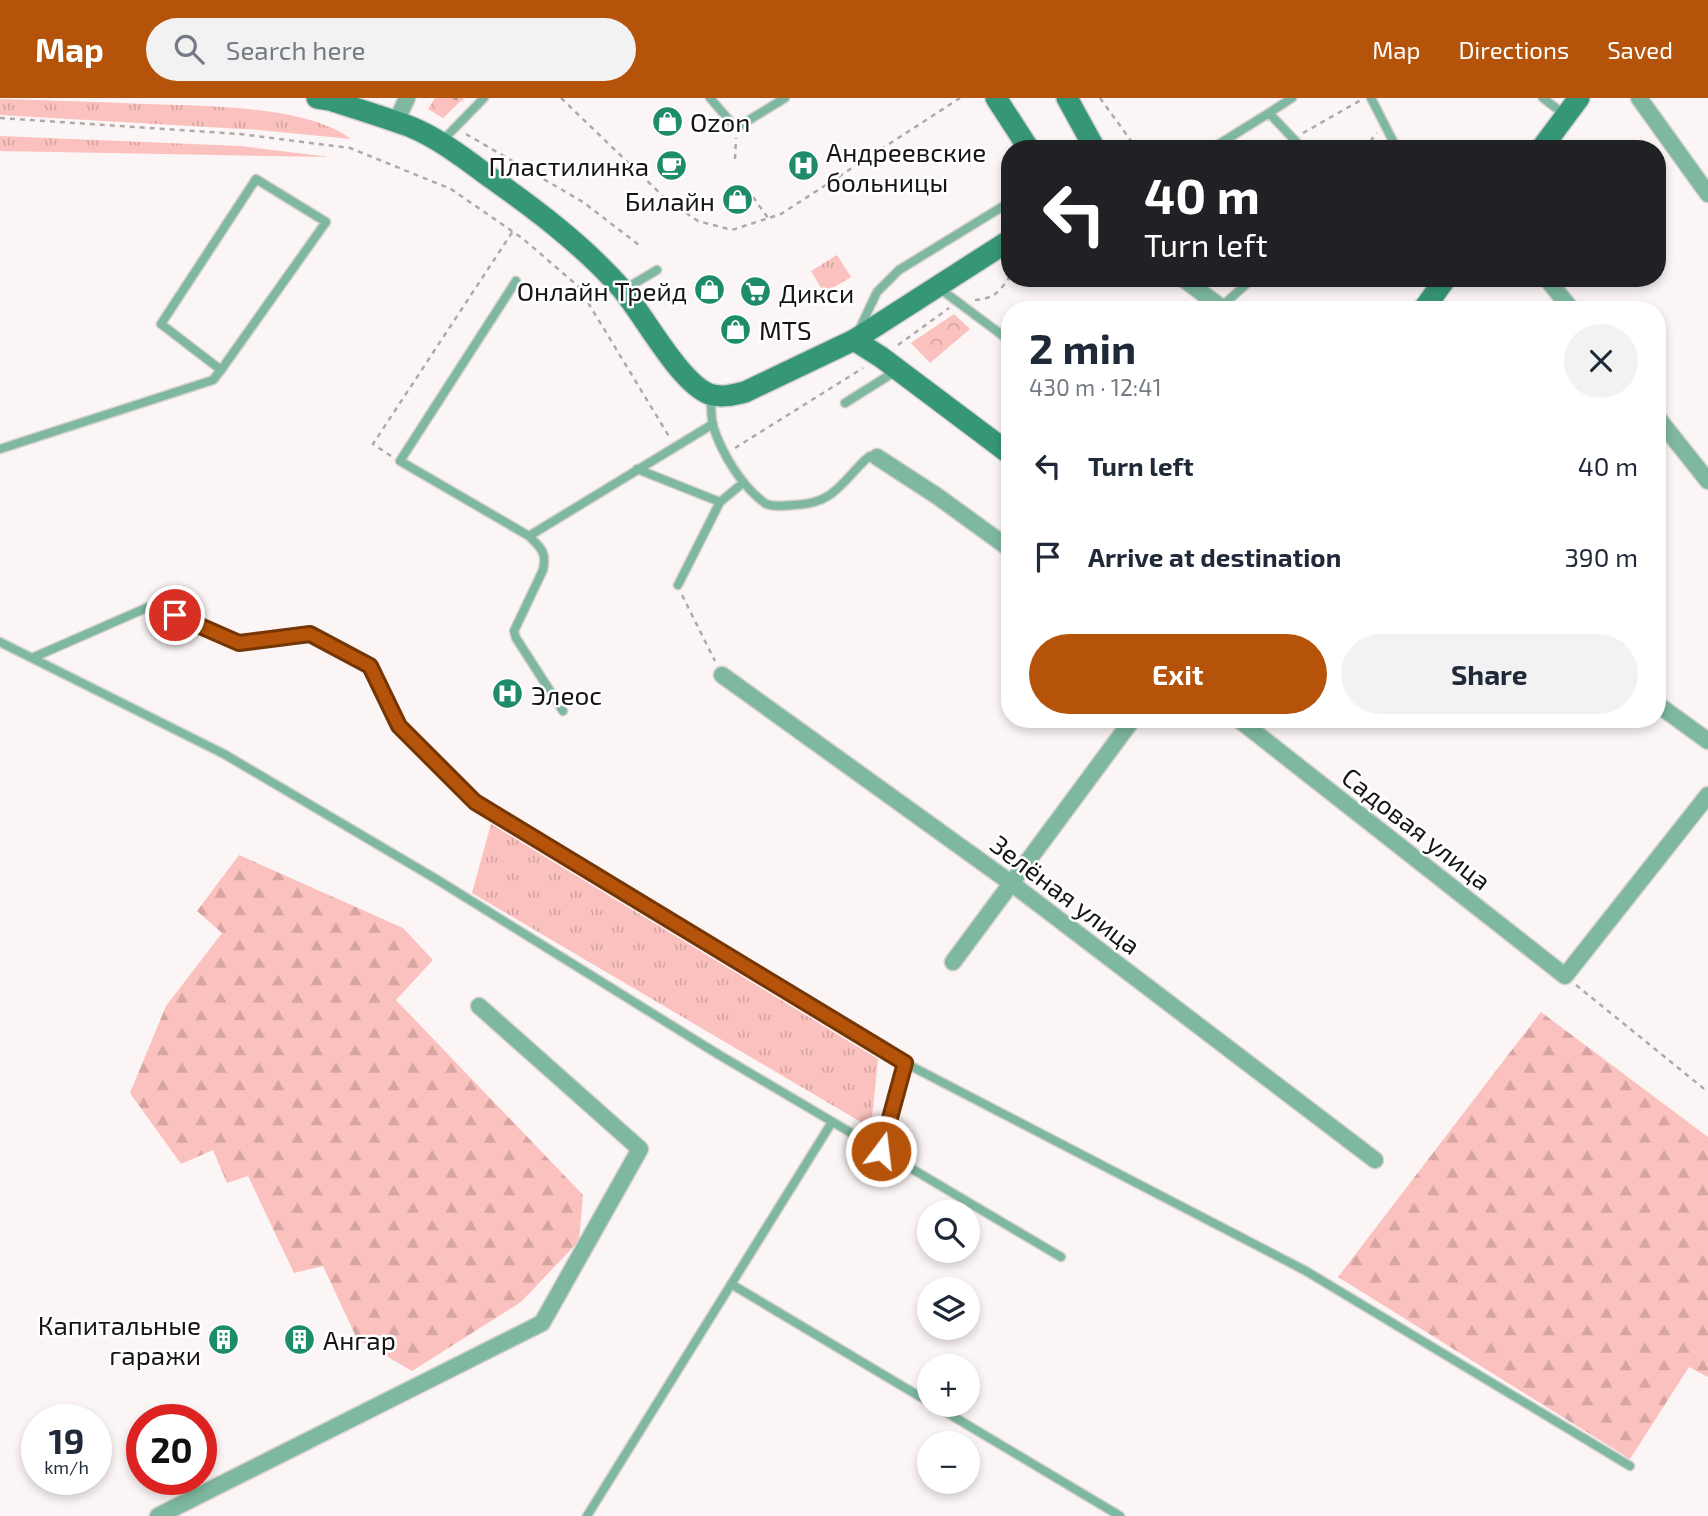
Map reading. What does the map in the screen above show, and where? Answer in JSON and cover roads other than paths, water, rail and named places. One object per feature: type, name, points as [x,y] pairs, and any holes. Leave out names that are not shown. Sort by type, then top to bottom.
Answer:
[{"type":"main road","points":[[317,98],[413,128],[464,158],[542,214],[622,290],[683,373],[698,388],[711,395],[727,396],[745,392],[854,340],[1001,246]]},
{"type":"main road","points":[[996,98],[1023,140]]},
{"type":"main road","points":[[1067,98],[1090,140]]},
{"type":"main road","points":[[1547,140],[1579,98]]},
{"type":"main road","points":[[854,340],[899,370],[1001,447]]},
{"type":"street","points":[[396,122],[407,98]]},
{"type":"street","points":[[1639,98],[1708,194]]},
{"type":"street","points":[[1194,287],[1213,301]]},
{"type":"street","points":[[1553,287],[1565,301]]},
{"type":"street","points":[[1666,428],[1708,481]]},
{"type":"street","points":[[877,457],[1001,542]]},
{"type":"street","name":"Зелёная улица","points":[[722,675],[1011,883],[1375,1160]]},
{"type":"street","points":[[1666,711],[1708,741]]},
{"type":"street","points":[[953,962],[1126,728]]},
{"type":"street","name":"Садовая улица","points":[[1249,728],[1565,976],[1708,795]]},
{"type":"street","points":[[158,1516],[542,1323],[640,1149],[479,1006]]},
{"type":"lane","points":[[439,144],[484,98]]},
{"type":"lane","points":[[710,98],[736,128],[785,98]]},
{"type":"lane","points":[[1226,140],[1292,98]]},
{"type":"lane","points":[[1371,98],[1392,140]]},
{"type":"lane","points":[[1543,98],[1565,115]]},
{"type":"lane","points":[[1269,113],[1296,140]]},
{"type":"lane","points":[[1012,122],[1019,140]]},
{"type":"lane","points":[[0,449],[213,380],[326,222],[256,179],[161,324],[220,370]]},
{"type":"lane","points":[[854,340],[877,292],[899,270],[1001,208]]},
{"type":"lane","points":[[622,290],[657,270]]},
{"type":"lane","points":[[516,281],[400,461],[529,536],[542,549],[546,559],[543,570],[514,631],[563,711]]},
{"type":"lane","points":[[937,286],[1001,334]]},
{"type":"lane","points":[[1230,301],[1244,287]]},
{"type":"lane","points":[[845,403],[899,370]]},
{"type":"lane","points":[[711,395],[713,424],[743,483],[766,504],[810,505],[830,497],[865,460],[870,456],[877,457]]},
{"type":"lane","points":[[529,536],[713,424]]},
{"type":"lane","points":[[636,469],[720,502]]},
{"type":"lane","points":[[678,585],[720,502],[743,483]]},
{"type":"lane","points":[[32,658],[153,605],[239,643],[310,634],[370,666],[399,726],[475,802],[905,1063],[1306,1271],[1630,1466]]},
{"type":"lane","points":[[0,642],[224,754],[436,879],[832,1122],[1061,1257]]},
{"type":"lane","points":[[881,1151],[905,1063]]},
{"type":"lane","points":[[587,1516],[832,1122]]},
{"type":"lane","points":[[731,1284],[917,1395]]},
{"type":"lane","points":[[954,1417],[1120,1516]]},
{"type":"place","name":"Ozon","points":[[667,121]]},
{"type":"place","name":"Пластилинка","points":[[672,165]]},
{"type":"place","name":"Андреевские больницы","points":[[803,166]]},
{"type":"place","name":"Билайн","points":[[738,200]]},
{"type":"place","name":"Онлайн Трейд","points":[[710,290]]},
{"type":"place","name":"Дикси","points":[[756,292]]},
{"type":"place","name":"MTS","points":[[736,329]]},
{"type":"place","name":"Элеос","points":[[508,694]]},
{"type":"place","name":"Капитальные гаражи","points":[[224,1339]]},
{"type":"place","name":"Ангар","points":[[300,1339]]}]
